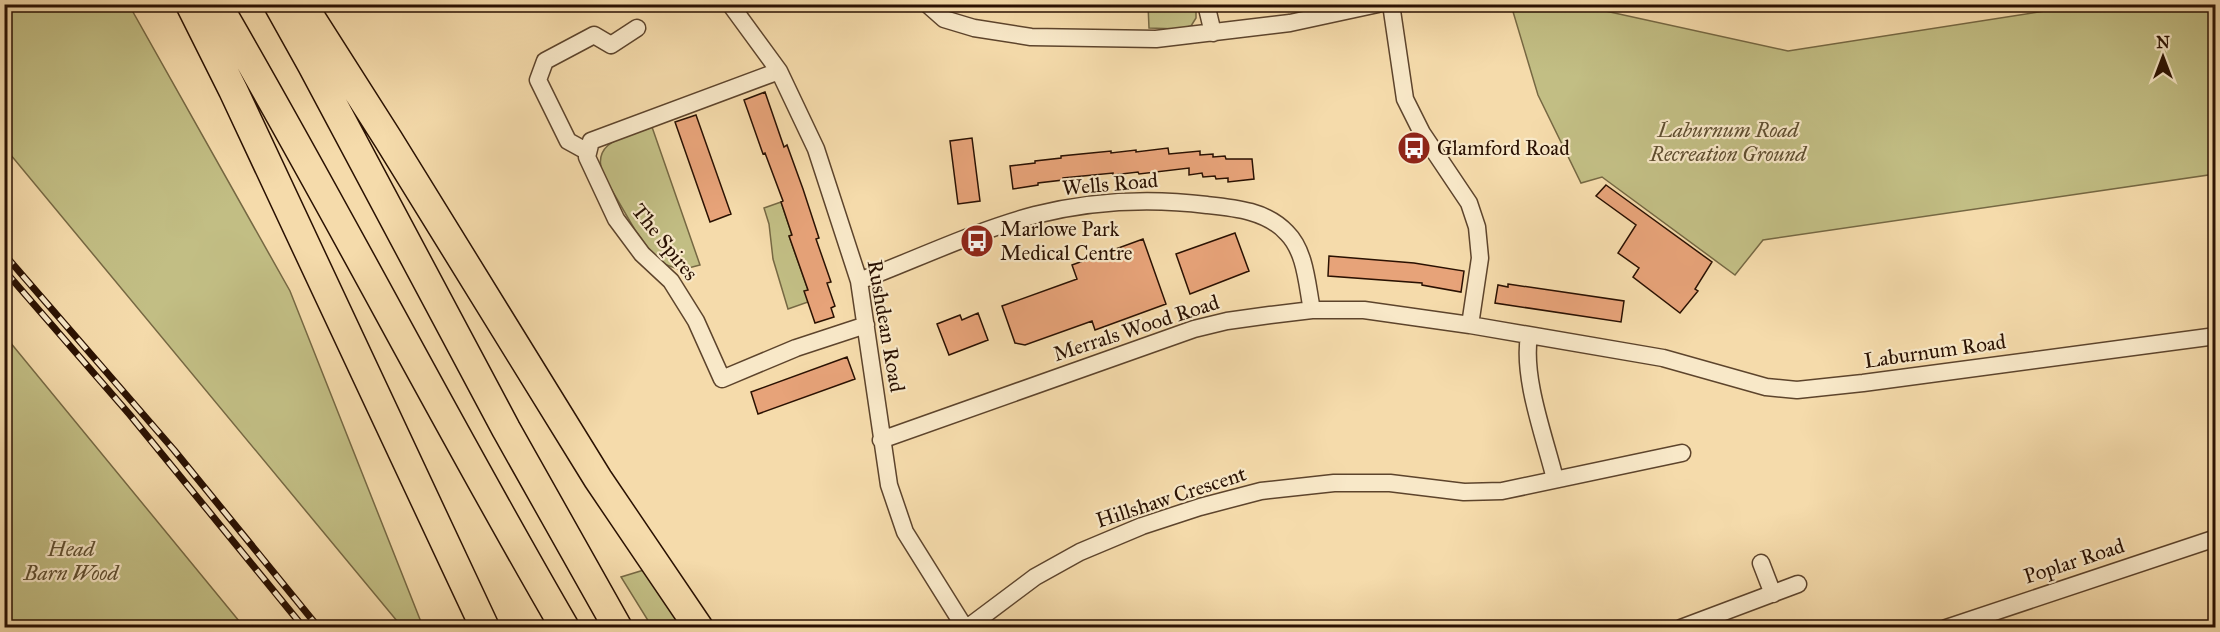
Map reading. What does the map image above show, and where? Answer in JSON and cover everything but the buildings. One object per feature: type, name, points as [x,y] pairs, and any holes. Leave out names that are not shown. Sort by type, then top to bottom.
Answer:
[{"type":"highway","points":[[189,4],[233,90],[485,627]]},
{"type":"highway","points":[[217,4],[353,244],[504,522],[565,627]]},
{"type":"highway","points":[[278,4],[506,429],[618,627]]},
{"type":"highway","points":[[302,4],[598,479],[699,627]]},
{"type":"street","name":"Rushdean Road","points":[[730,4],[779,71],[816,148],[859,281],[889,485],[905,532],[966,627]]},
{"type":"street","points":[[927,4],[944,19],[962,26],[1031,37],[1156,39],[1290,22],[1378,4]]},
{"type":"street","points":[[1206,4],[1213,33]]},
{"type":"street","points":[[1391,4],[1405,99],[1422,133],[1469,203],[1477,228],[1480,258],[1470,325]]},
{"type":"street","points":[[637,28],[611,45],[594,35],[545,61],[538,80],[567,141],[588,152],[591,141],[779,71]]},
{"type":"street","name":"The Spires","points":[[588,152],[587,157],[616,219],[642,254],[671,281],[696,321],[722,379],[796,348],[866,325]]},
{"type":"street","name":"Wells Road","points":[[859,281],[997,227],[1034,215],[1075,207],[1127,201],[1177,201],[1256,213],[1273,220],[1289,234],[1298,251],[1305,272],[1312,310]]},
{"type":"street","name":"Merrals Wood Road","points":[[881,440],[1194,329],[1227,321],[1312,310],[1364,310],[1470,325],[1663,358]]},
{"type":"street","points":[[1529,336],[1527,354],[1531,383],[1555,479]]},
{"type":"street","name":"Laburnum Road","points":[[1663,358],[1766,387],[1797,390],[1874,382],[2216,336]]},
{"type":"street","name":"Hillshaw Crescent","points":[[966,627],[1035,577],[1080,552],[1142,526],[1251,494],[1334,483],[1390,483],[1464,492],[1502,491],[1682,453]]},
{"type":"street","name":"Poplar Road","points":[[1946,627],[2216,538]]},
{"type":"street","points":[[1761,563],[1773,594]]},
{"type":"street","points":[[1681,627],[1798,584]]},
{"type":"green space","points":[[4,5],[129,5],[290,291],[423,627],[402,627],[5,148]]},
{"type":"green space","points":[[1148,5],[1196,5],[1196,18],[1191,26],[1179,29],[1149,28]]},
{"type":"green space","name":"Laburnum Road Recreation Ground","points":[[1511,5],[1578,5],[1788,51],[2084,5],[2215,5],[2215,174],[1763,240],[1735,275],[1602,177],[1581,183],[1538,95]]},
{"type":"green space","points":[[652,127],[700,265],[681,270],[658,262],[635,230],[603,175],[600,163],[606,147],[622,137]]},
{"type":"green space","points":[[781,202],[792,235],[789,236],[808,290],[808,302],[788,309],[773,259],[769,224],[764,208]]},
{"type":"green space","name":"Head Barn Wood","points":[[5,336],[244,627],[5,627]]},
{"type":"green space","points":[[644,570],[683,627],[652,627],[621,577]]},
{"type":"railway","points":[[4,254],[174,450],[319,628]]},
{"type":"railway","points":[[4,270],[130,415],[304,628]]},
{"type":"place","name":"Glamford Road","points":[[1414,148]]},
{"type":"place","name":"Marlowe Park Medical Centre","points":[[977,241]]}]
